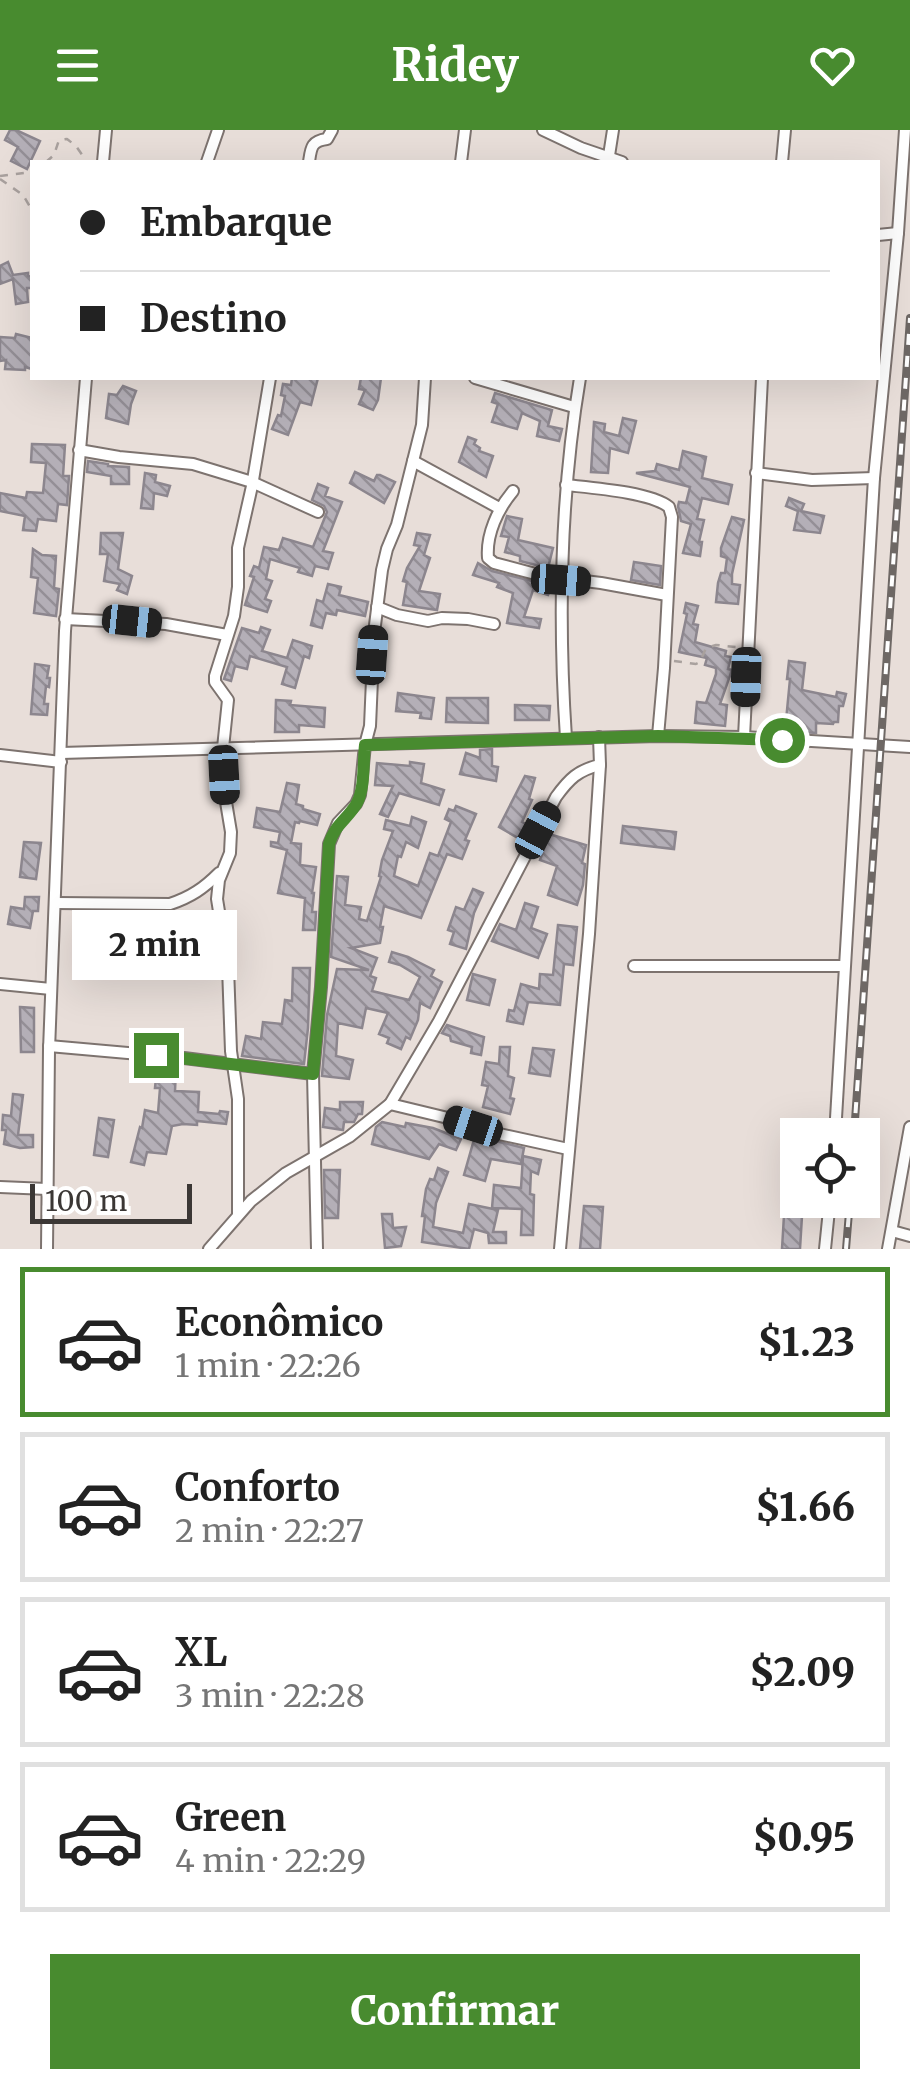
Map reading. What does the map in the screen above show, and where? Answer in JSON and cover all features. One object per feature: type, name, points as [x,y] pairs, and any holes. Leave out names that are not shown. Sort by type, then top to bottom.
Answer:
[{"type":"street","points":[[103,160],[106,130]]},
{"type":"street","points":[[209,160],[218,130]]},
{"type":"street","points":[[309,160],[312,146],[316,141],[328,140],[332,130]]},
{"type":"street","points":[[461,160],[465,130]]},
{"type":"street","points":[[543,130],[608,160],[613,130]]},
{"type":"street","points":[[782,160],[786,130]]},
{"type":"street","points":[[836,1118],[874,478],[905,130]]},
{"type":"street","points":[[880,235],[898,232]]},
{"type":"street","points":[[47,1249],[49,1046],[66,619],[86,380]]},
{"type":"street","points":[[238,1215],[238,1099],[228,967],[217,899],[232,832],[223,748],[228,700],[215,676],[234,616],[238,548],[270,380]]},
{"type":"street","points":[[317,1249],[313,1074],[329,844],[338,823],[360,795],[370,726],[382,570],[424,418],[424,380]]},
{"type":"street","points":[[566,738],[561,580],[566,484],[580,380]]},
{"type":"street","points":[[744,737],[762,380]]},
{"type":"street","points":[[498,381],[574,407]]},
{"type":"street","points":[[80,450],[194,464],[252,482],[318,512]]},
{"type":"street","points":[[413,461],[499,508]]},
{"type":"street","points":[[756,473],[812,480],[874,478]]},
{"type":"street","points":[[566,484],[658,500],[670,507],[658,736]]},
{"type":"street","points":[[512,491],[499,508],[488,544],[488,558],[494,563],[561,580],[600,582],[667,595]]},
{"type":"street","points":[[377,607],[428,621],[468,619],[494,624]]},
{"type":"street","points":[[66,619],[149,622],[227,635]]},
{"type":"street","points":[[0,755],[61,757],[223,748],[658,736],[744,737],[909,749]]},
{"type":"street","points":[[560,1249],[588,934],[600,737]]},
{"type":"street","points":[[209,1249],[250,1201],[286,1173],[350,1137],[390,1104],[439,1021],[556,797],[569,779],[600,765]]},
{"type":"street","points":[[56,903],[170,904],[201,890],[223,868]]},
{"type":"street","points":[[634,966],[844,966]]},
{"type":"street","points":[[0,984],[51,989]]},
{"type":"street","points":[[49,1046],[313,1074]]},
{"type":"street","points":[[390,1104],[568,1149]]},
{"type":"street","points":[[888,1249],[910,1128]]},
{"type":"street","points":[[0,1187],[48,1188]]},
{"type":"street","points":[[826,1249],[829,1218]]},
{"type":"street","points":[[892,1231],[910,1236]]},
{"type":"path","points":[[48,160],[59,140],[66,139],[86,160]]},
{"type":"path","points":[[0,177],[30,172]]},
{"type":"path","points":[[0,177],[23,194],[30,206]]},
{"type":"path","points":[[664,660],[696,664],[706,648],[747,648]]},
{"type":"building","points":[[10,130],[16,130],[40,141],[27,169],[11,161],[18,147],[5,140]]},
{"type":"building","points":[[8,262],[13,275],[28,273],[28,302],[16,304],[13,279],[0,284],[0,266]]},
{"type":"building","points":[[16,334],[30,338],[30,368],[5,369],[6,360],[0,361],[0,337],[15,338]]},
{"type":"building","points":[[292,380],[317,380],[311,405],[300,402],[288,435],[272,429],[278,415],[281,416],[283,384],[291,385]]},
{"type":"building","points":[[361,380],[381,380],[373,410],[359,404],[365,390],[359,389]]},
{"type":"building","points":[[123,386],[136,391],[128,424],[106,418],[109,394],[117,395]]},
{"type":"building","points":[[495,393],[552,410],[548,426],[562,429],[559,441],[537,436],[540,421],[522,413],[517,429],[492,422],[498,404],[492,402]]},
{"type":"building","points":[[623,418],[636,421],[628,453],[610,448],[608,473],[591,472],[594,422],[605,424],[604,432],[619,436]]},
{"type":"building","points":[[468,437],[476,440],[479,451],[493,456],[486,477],[459,462]]},
{"type":"building","points":[[32,444],[65,445],[63,476],[69,476],[67,505],[58,504],[56,521],[38,519],[36,531],[23,530],[25,516],[0,511],[0,493],[26,498],[27,492],[43,493],[46,463],[31,462]]},
{"type":"building","points":[[683,451],[706,457],[702,478],[732,485],[728,504],[702,498],[697,519],[704,520],[700,556],[683,553],[691,524],[681,521],[678,506],[679,502],[686,503],[690,487],[636,473],[655,471],[657,464],[679,470]]},
{"type":"building","points":[[88,461],[129,467],[129,484],[111,484],[111,476],[87,472]]},
{"type":"building","points":[[355,472],[374,481],[380,475],[395,482],[384,503],[350,483]]},
{"type":"building","points":[[145,473],[156,475],[155,482],[170,486],[167,496],[154,493],[153,509],[141,508]]},
{"type":"building","points":[[318,484],[328,488],[325,496],[342,502],[323,551],[333,553],[328,569],[315,566],[312,576],[270,559],[266,579],[272,581],[265,599],[271,601],[267,612],[245,605],[254,577],[250,576],[254,566],[259,568],[264,547],[279,550],[283,538],[313,547],[327,512],[312,500]]},
{"type":"building","points":[[789,498],[804,504],[801,511],[824,516],[820,533],[794,530],[798,511],[786,506]]},
{"type":"building","points":[[507,516],[522,519],[518,540],[553,548],[548,568],[520,561],[520,556],[505,552],[509,537],[501,536]]},
{"type":"building","points":[[732,517],[744,520],[732,574],[732,584],[740,585],[738,604],[716,602],[727,558],[721,556],[721,548]]},
{"type":"building","points":[[101,533],[123,533],[118,569],[132,576],[127,594],[117,590],[120,584],[104,581],[108,554],[100,554]]},
{"type":"building","points":[[417,533],[430,535],[424,555],[430,558],[419,591],[440,594],[437,610],[403,605],[407,582],[403,581],[420,546],[414,545]]},
{"type":"building","points":[[33,549],[42,555],[56,556],[56,616],[34,613],[38,578],[31,577]]},
{"type":"building","points":[[634,562],[661,566],[660,585],[631,580]]},
{"type":"building","points":[[478,563],[492,571],[552,586],[548,595],[533,590],[524,617],[541,619],[539,628],[507,623],[513,593],[497,587],[499,583],[473,575]]},
{"type":"building","points":[[328,584],[341,587],[339,595],[368,602],[365,616],[337,610],[336,615],[326,613],[322,628],[311,625],[317,600],[323,602]]},
{"type":"building","points":[[686,603],[698,606],[693,624],[698,625],[695,642],[726,651],[725,656],[731,657],[728,669],[732,670],[720,704],[727,705],[725,726],[695,723],[697,702],[706,703],[716,668],[705,665],[707,658],[679,652]]},
{"type":"building","points":[[261,627],[270,630],[262,651],[287,658],[293,640],[312,646],[309,658],[304,656],[295,688],[282,684],[287,667],[250,656],[247,669],[235,666],[231,681],[224,679],[242,628],[259,633]]},
{"type":"building","points":[[789,661],[805,663],[802,690],[836,697],[837,692],[846,694],[843,706],[839,706],[838,722],[816,723],[816,733],[785,731]]},
{"type":"building","points":[[35,664],[49,666],[44,704],[48,704],[47,715],[31,714]]},
{"type":"building","points":[[398,693],[434,698],[431,719],[420,718],[421,713],[396,711]]},
{"type":"building","points":[[447,698],[488,698],[488,723],[446,722]]},
{"type":"building","points":[[276,700],[325,708],[324,727],[299,725],[299,732],[275,732]]},
{"type":"building","points":[[515,705],[550,706],[549,720],[515,720]]},
{"type":"building","points":[[492,749],[492,766],[498,767],[496,781],[460,774],[466,753],[480,758],[480,750]]},
{"type":"building","points":[[410,762],[424,764],[421,783],[444,790],[439,805],[399,793],[388,817],[380,814],[393,786],[375,785],[377,763],[410,766]]},
{"type":"building","points":[[525,776],[535,778],[529,799],[532,800],[522,822],[526,824],[518,838],[499,827]]},
{"type":"building","points":[[287,783],[299,785],[296,804],[320,814],[317,825],[295,822],[291,843],[301,844],[300,865],[316,867],[312,893],[315,930],[303,930],[305,898],[278,893],[287,850],[271,846],[271,842],[278,843],[280,832],[254,827],[257,808],[280,812]]},
{"type":"building","points":[[456,806],[476,814],[465,840],[469,841],[462,859],[447,854],[421,918],[384,906],[380,943],[351,948],[377,958],[370,976],[376,978],[372,991],[409,1000],[420,977],[389,962],[392,952],[434,970],[431,976],[442,982],[430,1008],[420,1003],[418,1020],[401,1049],[379,1034],[388,1013],[366,1008],[362,1028],[338,1023],[336,1056],[353,1060],[349,1079],[322,1076],[327,1015],[337,969],[369,970],[331,957],[337,876],[348,877],[345,905],[361,907],[359,919],[367,921],[393,831],[384,829],[386,820],[410,826],[412,817],[426,822],[418,848],[406,842],[394,876],[418,886],[430,853],[438,856],[451,822],[445,819],[449,809],[454,811]]},
{"type":"building","points":[[623,826],[676,832],[674,849],[621,843]]},
{"type":"building","points":[[549,834],[586,845],[577,905],[548,895],[557,866],[540,860]]},
{"type":"building","points":[[24,842],[41,843],[36,879],[20,877]]},
{"type":"building","points":[[473,889],[483,893],[466,949],[450,944],[454,932],[448,930],[456,907],[464,910]]},
{"type":"building","points":[[25,897],[39,897],[30,928],[8,924],[11,907],[24,909]]},
{"type":"building","points":[[525,903],[538,907],[531,928],[547,934],[538,958],[492,941],[500,924],[516,930]]},
{"type":"building","points":[[142,914],[143,937],[96,939],[95,915]]},
{"type":"building","points":[[558,925],[577,927],[573,965],[564,964],[560,1005],[528,1002],[523,1024],[507,1021],[509,1010],[514,1011],[521,984],[539,989],[540,974],[553,975]]},
{"type":"building","points":[[293,968],[310,968],[304,1064],[242,1056],[246,1036],[261,1039],[263,1022],[282,1024],[285,1000],[292,1001]]},
{"type":"building","points":[[473,974],[495,980],[489,1005],[467,1000]]},
{"type":"building","points":[[20,1007],[34,1008],[34,1052],[21,1052]]},
{"type":"building","points":[[447,1025],[484,1037],[481,1055],[471,1053],[472,1047],[451,1041],[450,1036],[442,1033]]},
{"type":"building","points":[[500,1047],[510,1047],[508,1076],[514,1078],[510,1098],[514,1099],[510,1114],[483,1107],[488,1086],[482,1085],[486,1062],[499,1064]]},
{"type":"building","points":[[533,1048],[554,1050],[550,1076],[529,1073]]},
{"type":"building","points":[[157,1068],[176,1069],[175,1091],[199,1092],[198,1112],[228,1112],[226,1124],[197,1121],[197,1125],[172,1126],[166,1154],[147,1152],[144,1165],[131,1162],[145,1110],[158,1113]]},
{"type":"building","points":[[13,1094],[23,1095],[18,1135],[33,1135],[33,1147],[4,1144],[3,1115],[11,1116]]},
{"type":"building","points":[[340,1102],[363,1102],[362,1114],[354,1122],[344,1122],[343,1130],[323,1127],[325,1108],[340,1110]]},
{"type":"building","points":[[99,1118],[114,1120],[108,1157],[94,1155]]},
{"type":"building","points":[[382,1122],[433,1128],[461,1139],[456,1150],[439,1144],[429,1159],[372,1144],[376,1127]]},
{"type":"building","points":[[475,1136],[524,1148],[521,1164],[491,1159],[485,1181],[464,1175]]},
{"type":"building","points":[[523,1156],[541,1160],[538,1174],[531,1171],[533,1235],[521,1235],[522,1209],[492,1208],[494,1185],[521,1188]]},
{"type":"building","points":[[438,1168],[448,1172],[436,1203],[433,1227],[463,1233],[469,1204],[498,1210],[493,1232],[506,1232],[506,1243],[489,1243],[488,1233],[474,1229],[469,1249],[422,1242],[426,1189]]},
{"type":"building","points":[[324,1170],[340,1170],[338,1218],[325,1218]]},
{"type":"building","points":[[584,1206],[603,1207],[600,1249],[580,1249]]},
{"type":"building","points":[[382,1214],[392,1214],[393,1228],[406,1227],[401,1246],[385,1248]]},
{"type":"building","points":[[784,1218],[802,1218],[800,1249],[782,1249]]},
{"type":"railway","points":[[855,1118],[910,318]]},
{"type":"railway","points":[[846,1249],[849,1218]]},
{"type":"route","points":[[156,1055],[313,1074],[329,844],[338,823],[360,795],[365,745],[658,736],[782,740]]}]
